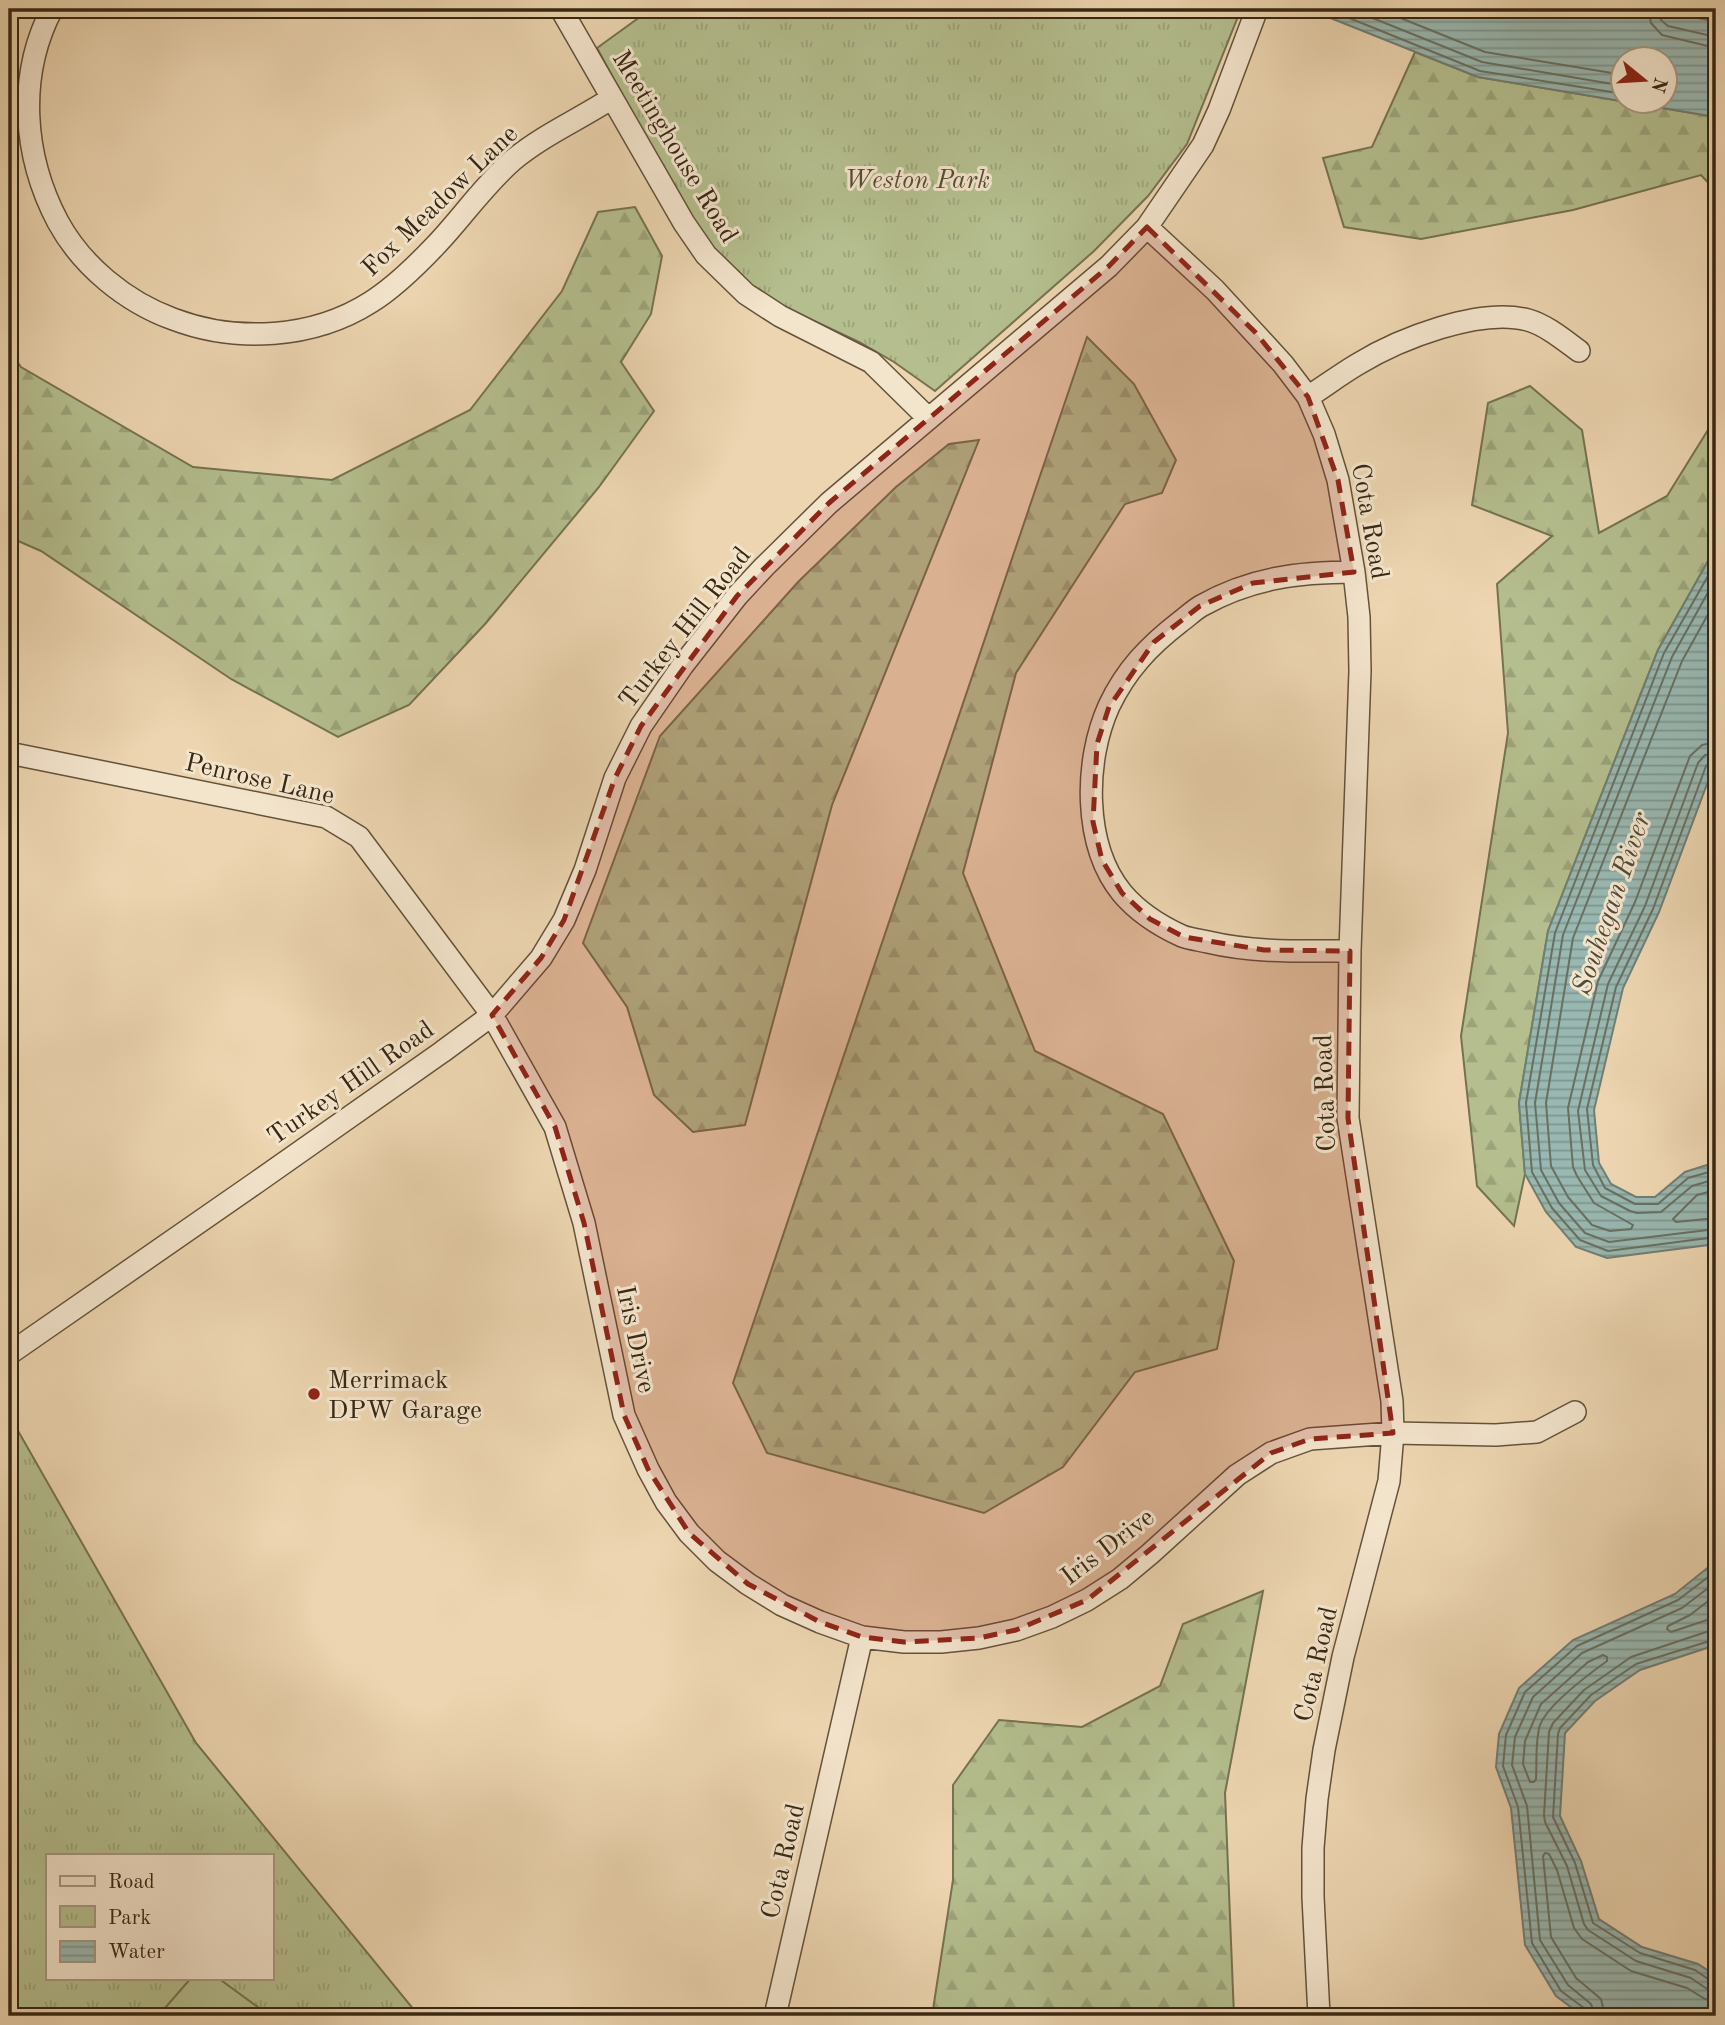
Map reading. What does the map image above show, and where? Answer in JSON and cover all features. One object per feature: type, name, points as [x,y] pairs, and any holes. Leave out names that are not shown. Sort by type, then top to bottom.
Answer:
[{"type":"street","name":"Fox Meadow Lane","points":[[52,9],[38,41],[28,95],[31,150],[47,202],[76,249],[114,287],[161,315],[214,331],[268,334],[295,330],[321,324],[371,302],[428,254],[484,188],[513,161],[612,98]]},
{"type":"street","name":"Meetinghouse Road","points":[[561,9],[684,223],[706,255],[761,305],[871,362],[928,418]]},
{"type":"street","name":"Turkey Hill Road","points":[[9,1354],[432,1060],[492,1015],[541,958],[564,920],[585,870],[615,778],[641,726],[683,665],[737,596],[829,502],[1109,266],[1147,227],[1203,145],[1257,9]]},
{"type":"street","name":"Cota Road","points":[[1147,227],[1215,290],[1255,332],[1308,397],[1324,435],[1338,480],[1359,617],[1360,670],[1350,951],[1348,1118],[1392,1401],[1393,1433],[1389,1482],[1343,1657],[1317,1799],[1313,1897],[1319,2016]]},
{"type":"street","points":[[1308,397],[1358,363],[1391,346],[1465,321],[1504,317],[1530,320],[1579,351]]},
{"type":"street","points":[[1350,951],[1264,950],[1222,946],[1184,937],[1150,919],[1122,893],[1102,860],[1093,821],[1092,780],[1097,744],[1109,707],[1128,673],[1154,642],[1200,606],[1253,583],[1289,575],[1354,572]]},
{"type":"street","name":"Penrose Lane","points":[[9,753],[326,817],[359,838],[492,1015]]},
{"type":"street","name":"Iris Drive","points":[[492,1015],[555,1128],[584,1223],[624,1415],[648,1469],[666,1502],[689,1533],[717,1561],[782,1605],[820,1622],[862,1637],[904,1642],[979,1638],[1016,1630],[1087,1600],[1120,1579],[1237,1475],[1271,1453],[1310,1439],[1393,1433],[1496,1435],[1537,1432],[1575,1412]]},
{"type":"street","name":"Cota Road","points":[[775,2016],[862,1637]]},
{"type":"highlighted area","points":[[1147,227],[1255,332],[1308,397],[1338,480],[1354,572],[1253,583],[1200,606],[1154,642],[1109,707],[1097,744],[1093,822],[1102,860],[1122,893],[1150,919],[1184,937],[1264,950],[1350,951],[1348,1118],[1393,1433],[1310,1439],[1271,1453],[1087,1600],[1016,1630],[979,1638],[904,1642],[862,1637],[820,1622],[748,1584],[689,1533],[648,1469],[624,1415],[584,1223],[555,1127],[492,1015],[541,958],[564,920],[615,778],[641,726],[737,596],[829,503],[1109,266]]},
{"type":"green space","name":"Weston Park","points":[[651,9],[1241,9],[1187,144],[1148,196],[1094,251],[935,391],[894,362],[859,342],[767,299],[722,265],[690,221],[597,48]]},
{"type":"green space","points":[[1415,52],[1478,77],[1610,99],[1610,116],[1680,116],[1680,111],[1716,117],[1716,191],[1701,175],[1573,210],[1421,239],[1344,227],[1323,158],[1372,147]]},
{"type":"green space","points":[[635,207],[662,256],[651,314],[621,362],[654,411],[599,487],[486,623],[409,705],[338,737],[231,679],[41,551],[9,537],[9,350],[21,367],[193,467],[332,480],[470,410],[562,291],[598,212]]},
{"type":"green space","points":[[1087,337],[1134,384],[1176,460],[1162,493],[1125,504],[1016,673],[963,873],[1035,1051],[1163,1114],[1234,1261],[1217,1349],[1135,1372],[1063,1467],[984,1513],[767,1453],[733,1383]]},
{"type":"green space","points":[[1530,386],[1582,430],[1599,533],[1667,496],[1716,417],[1716,552],[1708,561],[1658,650],[1548,931],[1519,1103],[1525,1174],[1514,1226],[1477,1186],[1461,1036],[1508,733],[1497,584],[1552,536],[1472,505],[1488,403]]},
{"type":"green space","points":[[979,440],[832,805],[745,1125],[693,1132],[654,1095],[627,1007],[583,943],[660,736],[798,582],[896,487],[949,444]]},
{"type":"green space","points":[[9,1415],[196,1743],[419,2016],[9,2016]]},
{"type":"green space","points":[[1263,1591],[1225,1793],[1234,2016],[932,2016],[953,1880],[953,1785],[999,1720],[1082,1727],[1160,1686],[1183,1624]]},
{"type":"green space","points":[[189,1980],[221,1980],[270,2016],[158,2016]]},
{"type":"water","points":[[1308,9],[1657,9],[1716,22],[1716,117],[1680,111],[1680,46],[1610,46],[1610,100],[1478,77]]},
{"type":"water","name":"Souhegan River","points":[[1716,552],[1716,760],[1659,912],[1623,988],[1594,1110],[1599,1163],[1611,1184],[1636,1197],[1655,1197],[1685,1172],[1716,1162],[1716,1244],[1607,1258],[1576,1247],[1546,1212],[1525,1174],[1519,1103],[1548,931],[1658,650],[1708,561]]},
{"type":"water","points":[[1716,1561],[1716,1645],[1640,1670],[1595,1701],[1565,1733],[1560,1816],[1581,1861],[1599,1919],[1642,1947],[1698,1964],[1716,1976],[1716,2016],[1583,2016],[1556,1996],[1525,1945],[1511,1808],[1496,1767],[1499,1734],[1519,1688],[1573,1640],[1675,1594]]},
{"type":"place","name":"Merrimack DPW Garage","points":[[314,1394]]}]
